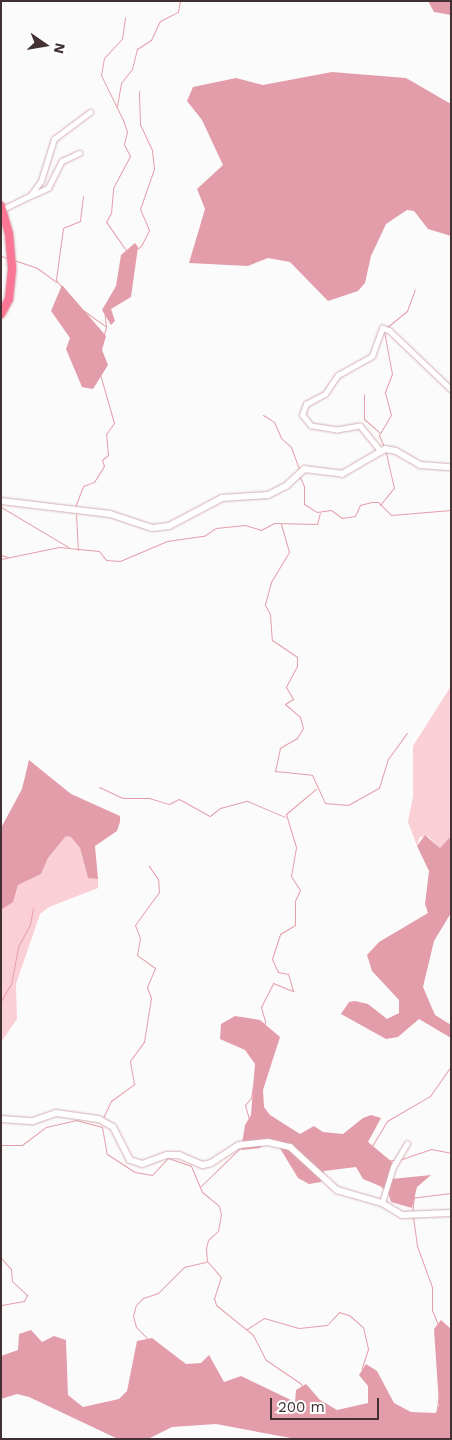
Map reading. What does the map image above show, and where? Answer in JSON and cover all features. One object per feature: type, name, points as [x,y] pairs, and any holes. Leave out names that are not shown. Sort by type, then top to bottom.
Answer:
[{"type":"highway","points":[[1,314],[9,299],[12,270],[10,234],[2,207]]},
{"type":"street","points":[[30,196],[41,181],[54,139],[90,112]]},
{"type":"street","points":[[2,207],[48,188],[62,161],[79,153]]},
{"type":"street","points":[[380,452],[360,426],[337,430],[311,426],[302,415],[306,404],[326,394],[338,375],[372,356],[382,328],[389,330],[451,389]]},
{"type":"street","points":[[1,501],[110,514],[152,528],[169,526],[222,498],[268,495],[286,486],[304,469],[342,474],[380,452],[396,451],[420,466],[451,467]]},
{"type":"street","points":[[1,1119],[33,1121],[56,1113],[100,1119],[114,1127],[130,1160],[142,1164],[167,1155],[179,1154],[203,1165],[212,1163],[239,1145],[268,1142],[290,1147],[336,1190],[382,1203],[402,1215],[451,1214]]},
{"type":"street","points":[[382,1203],[393,1166],[407,1144]]},
{"type":"shaded area","points":[[428,1],[451,1],[451,15],[434,12]]},
{"type":"shaded area","points":[[332,72],[406,78],[451,104],[451,236],[428,229],[414,211],[407,210],[386,224],[371,256],[365,283],[358,291],[328,301],[290,262],[268,258],[248,266],[189,263],[205,209],[197,189],[223,165],[202,120],[187,101],[193,87],[236,78],[263,85]]},
{"type":"shaded area","points":[[135,243],[138,247],[131,297],[111,309],[115,321],[111,325],[102,310],[116,286],[121,255]]},
{"type":"shaded area","points":[[62,285],[106,336],[102,350],[108,365],[93,389],[82,387],[66,349],[70,338],[51,311]]},
{"type":"shaded area","points":[[451,686],[451,836],[440,848],[428,836],[420,837],[417,846],[408,822],[413,796],[413,746]]},
{"type":"shaded area","points":[[29,760],[71,794],[120,816],[120,822],[117,831],[95,846],[98,879],[88,878],[80,848],[71,837],[66,836],[48,858],[41,874],[18,885],[13,902],[1,910],[1,828],[22,789]]},
{"type":"shaded area","points":[[425,835],[440,848],[451,836],[451,913],[434,941],[423,987],[435,1015],[451,1025],[451,1038],[419,1019],[398,1037],[386,1039],[341,1014],[349,1002],[355,1001],[368,1004],[387,1019],[399,1013],[399,1000],[372,971],[367,955],[379,942],[428,913],[425,904],[429,871],[417,846]]},
{"type":"shaded area","points":[[66,836],[71,837],[80,848],[88,878],[98,879],[98,888],[49,907],[40,914],[16,984],[17,1019],[1,1042],[1,910],[13,901],[18,885],[41,874],[48,858]]},
{"type":"shaded area","points":[[235,1016],[260,1020],[280,1037],[263,1090],[264,1107],[270,1115],[300,1134],[314,1126],[323,1132],[343,1134],[363,1118],[371,1115],[381,1118],[368,1142],[392,1162],[392,1179],[431,1175],[417,1187],[412,1208],[391,1202],[387,1189],[363,1179],[356,1167],[324,1171],[321,1182],[309,1184],[298,1178],[278,1145],[265,1141],[260,1148],[241,1150],[245,1125],[251,1115],[255,1064],[245,1050],[220,1039],[221,1024]]},
{"type":"shaded area","points":[[441,1320],[451,1329],[451,1439],[296,1439],[216,1424],[172,1427],[148,1439],[118,1439],[29,1397],[17,1394],[1,1399],[1,1356],[18,1350],[19,1334],[31,1330],[42,1342],[54,1336],[66,1340],[68,1395],[83,1407],[119,1399],[127,1391],[137,1341],[152,1338],[186,1364],[201,1363],[209,1355],[224,1382],[241,1376],[295,1402],[296,1390],[306,1384],[320,1400],[337,1410],[368,1403],[368,1386],[359,1375],[366,1364],[377,1371],[394,1403],[411,1412],[436,1413],[439,1405],[434,1329]]},
{"type":"waterway","points":[[117,106],[121,83],[132,69],[137,49],[151,40],[160,21],[178,12],[180,1]]},
{"type":"waterway","points":[[75,507],[83,486],[94,482],[104,466],[102,460],[108,455],[106,434],[114,423],[96,360],[106,327],[104,307],[123,295],[128,253],[106,222],[111,213],[113,188],[130,156],[124,144],[127,132],[123,120],[101,75],[104,58],[122,39],[125,17]]},
{"type":"waterway","points":[[129,255],[141,246],[149,230],[140,209],[154,169],[152,150],[140,124],[139,91]]},
{"type":"waterway","points":[[83,196],[80,221],[63,228],[56,280],[76,305],[105,326]]},
{"type":"waterway","points":[[1,256],[8,258]]},
{"type":"waterway","points":[[14,260],[37,268],[56,282]]},
{"type":"waterway","points":[[386,328],[407,311],[415,289]]},
{"type":"waterway","points":[[384,331],[392,374],[385,392],[391,415],[379,435],[384,447]]},
{"type":"waterway","points":[[364,394],[364,419],[379,432]]},
{"type":"waterway","points":[[263,415],[274,422],[281,438],[291,447],[299,469]]},
{"type":"waterway","points":[[380,505],[394,488],[386,453]]},
{"type":"waterway","points":[[299,475],[304,486],[304,504],[317,512],[331,510],[342,518],[355,516],[360,505],[371,502],[378,502],[391,515],[451,510]]},
{"type":"waterway","points":[[1,507],[68,547]]},
{"type":"waterway","points":[[1,559],[59,547],[99,551],[106,560],[120,561],[167,541],[204,536],[216,528],[245,525],[261,530],[274,523],[317,524],[320,513]]},
{"type":"waterway","points":[[76,514],[78,550]]},
{"type":"waterway","points":[[281,524],[289,552],[271,582],[265,605],[270,614],[272,640],[297,657],[297,666],[286,687],[293,699],[285,704],[300,717],[303,728],[297,738],[280,748],[275,771],[312,775],[325,803],[348,805],[379,788],[388,759],[407,733]]},
{"type":"waterway","points":[[1,555],[8,557]]},
{"type":"waterway","points":[[99,787],[123,798],[149,798],[169,804],[179,799],[210,816],[220,808],[247,801],[285,817]]},
{"type":"waterway","points":[[242,1142],[249,1119],[245,1105],[251,1098],[254,1078],[261,1069],[254,1052],[263,1037],[265,1021],[261,1007],[273,983],[293,991],[288,974],[278,972],[272,959],[280,934],[295,925],[295,901],[300,890],[291,876],[296,847],[286,814],[316,789]]},
{"type":"waterway","points":[[103,1118],[111,1101],[134,1084],[130,1061],[144,1042],[151,998],[147,987],[155,968],[137,955],[140,938],[135,925],[159,892],[158,879],[149,866]]},
{"type":"waterway","points":[[1,1001],[11,984],[18,947],[30,924],[33,908]]},
{"type":"waterway","points":[[349,1159],[356,1148],[372,1146],[387,1121],[430,1096],[451,1066]]},
{"type":"waterway","points":[[250,1118],[271,1127],[289,1144]]},
{"type":"waterway","points":[[1,1145],[22,1145],[46,1127],[76,1120],[102,1127],[107,1154],[135,1172],[152,1175],[168,1158],[191,1166],[202,1192],[219,1206],[221,1214],[218,1231],[208,1240],[206,1248],[207,1261],[221,1277],[214,1298],[216,1305],[253,1335],[266,1360],[300,1383],[312,1400]]},
{"type":"waterway","points":[[293,1146],[358,1162],[395,1160]]},
{"type":"waterway","points":[[201,1186],[240,1148]]},
{"type":"waterway","points":[[399,1160],[431,1149],[451,1153]]},
{"type":"waterway","points":[[359,1163],[384,1189]]},
{"type":"waterway","points":[[388,1191],[402,1199],[451,1193]]},
{"type":"waterway","points":[[412,1213],[414,1196]]},
{"type":"waterway","points":[[413,1217],[417,1246],[432,1287],[432,1310],[444,1340],[439,1355],[442,1371],[436,1416]]},
{"type":"waterway","points":[[1,1258],[11,1269],[12,1281],[27,1295],[24,1301],[1,1305]]},
{"type":"waterway","points":[[138,1418],[149,1374],[161,1352],[136,1327],[133,1316],[136,1305],[143,1298],[158,1293],[184,1267],[206,1262]]},
{"type":"waterway","points":[[247,1329],[264,1318],[299,1328],[327,1325],[339,1312],[349,1315],[363,1327],[368,1349],[362,1368],[386,1439]]}]
